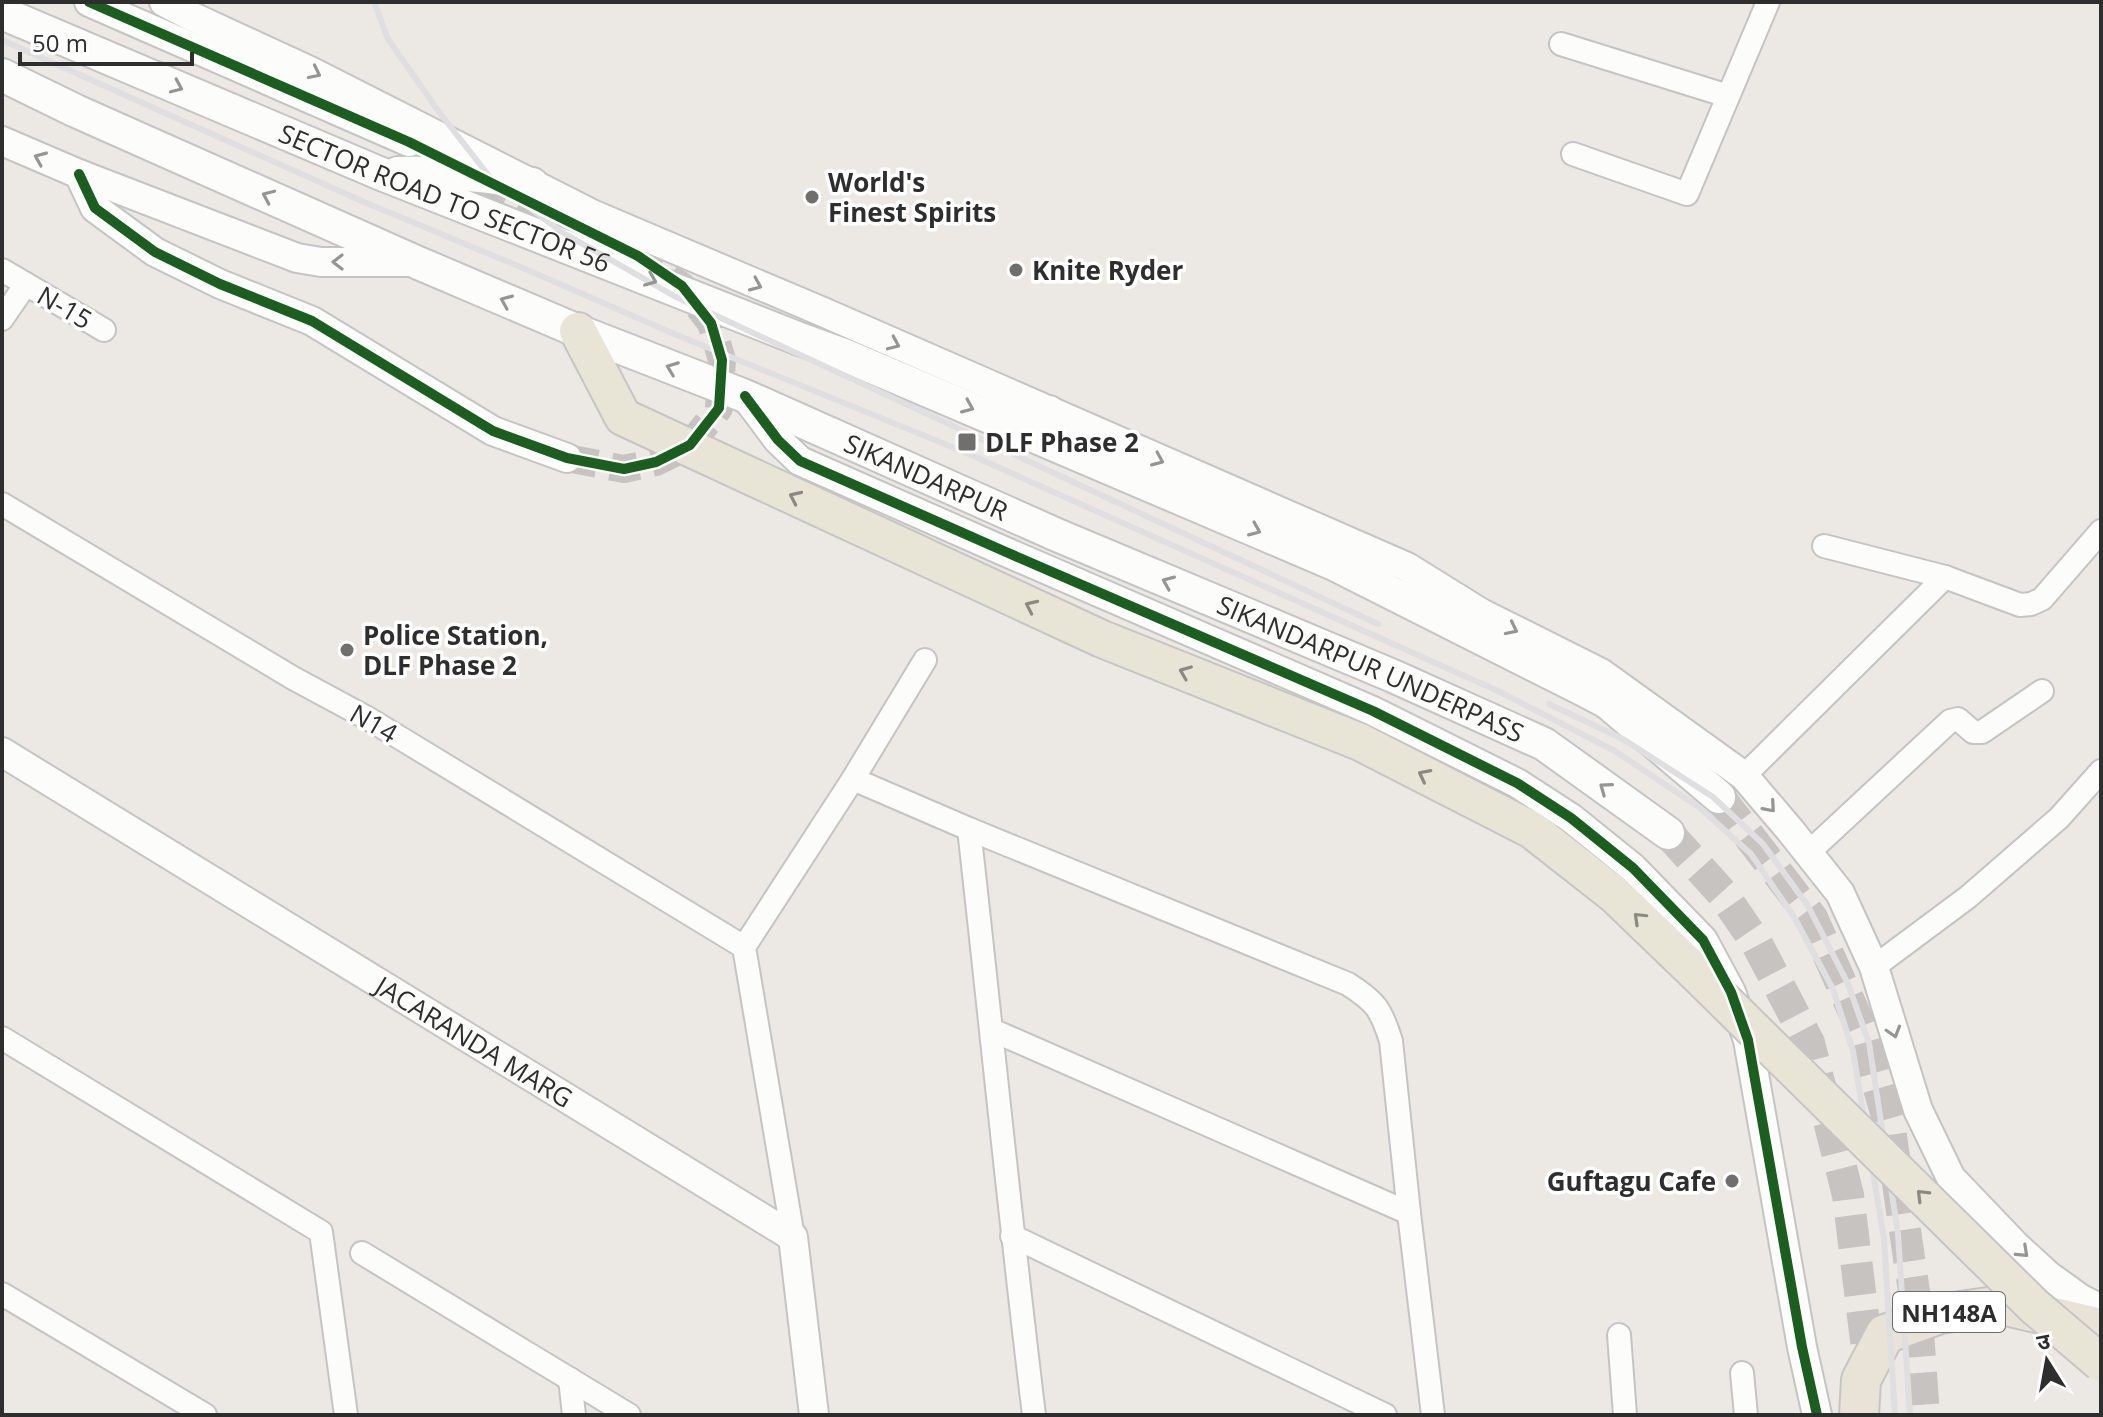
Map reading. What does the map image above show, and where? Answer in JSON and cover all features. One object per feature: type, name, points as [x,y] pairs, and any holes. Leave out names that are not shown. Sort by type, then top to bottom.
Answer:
[{"type":"highway","name":"NH148A","points":[[1859,1415],[1861,1380],[1885,1334],[1940,1314],[2002,1305],[2101,1328]]},
{"type":"main road","name":"SECTOR ROAD TO SECTOR 56","points":[[2,13],[379,173],[844,355],[1334,564]]},
{"type":"main road","points":[[2,75],[416,262],[578,331],[745,396]]},
{"type":"main road","points":[[379,173],[457,174],[506,178],[532,184]]},
{"type":"main road","points":[[578,331],[623,417],[1102,639],[1360,742],[1532,830],[1615,895],[2034,1306],[2101,1363]]},
{"type":"main road","name":"SIKANDARPUR","points":[[745,396],[1057,535]]},
{"type":"main road","points":[[1049,412],[1080,455]]},
{"type":"main road","name":"SIKANDARPUR UNDERPASS","points":[[1057,535],[1393,676],[1544,744],[1668,833]]},
{"type":"main road","points":[[1334,564],[1607,702],[1719,797]]},
{"type":"street","points":[[89,2],[409,142]]},
{"type":"street","points":[[164,2],[310,71],[594,215],[1407,567],[1481,613],[1601,673],[1744,776],[1840,893],[1874,967],[1918,1110],[1951,1178],[2049,1276],[2101,1309]]},
{"type":"street","points":[[1573,154],[1687,194],[1768,2]]},
{"type":"street","points":[[1561,44],[1728,96]]},
{"type":"street","points":[[2,141],[297,258],[321,262],[416,262]]},
{"type":"street","points":[[79,174],[95,208],[155,252],[220,284],[312,321],[493,431],[567,458]]},
{"type":"street","name":"N-15","points":[[2,270],[104,330]]},
{"type":"street","name":"N-15","points":[[2,319],[26,284]]},
{"type":"street","points":[[745,396],[778,440],[800,461],[1373,711],[1517,783],[1571,818],[1633,868],[1703,940],[1731,992],[1748,1040],[1802,1347],[1817,1415]]},
{"type":"street","name":"N14","points":[[2,504],[293,678],[369,719],[744,947]]},
{"type":"street","points":[[1824,546],[1945,577],[2020,605],[2042,599],[2101,531]]},
{"type":"street","points":[[1334,564],[1481,613]]},
{"type":"street","points":[[1744,776],[1945,577]]},
{"type":"street","points":[[814,1415],[793,1237],[744,947],[853,779],[925,660]]},
{"type":"street","points":[[1808,853],[1950,721],[1958,719],[1973,732],[1982,732],[2042,691]]},
{"type":"street","name":"JACARANDA MARG","points":[[2,752],[793,1237]]},
{"type":"street","points":[[1874,967],[1968,897],[2059,818],[2101,771]]},
{"type":"street","points":[[853,779],[1348,984],[1370,998],[1383,1016],[1391,1041],[1433,1415]]},
{"type":"street","points":[[969,829],[1034,1415]]},
{"type":"street","points":[[992,1030],[1409,1213]]},
{"type":"street","points":[[2,1038],[321,1232],[346,1415]]},
{"type":"street","points":[[1012,1236],[1385,1415]]},
{"type":"street","points":[[362,1253],[629,1415]]},
{"type":"street","points":[[2,1294],[205,1415]]},
{"type":"street","points":[[1619,1335],[1625,1415]]},
{"type":"street","points":[[1742,1373],[1746,1415]]},
{"type":"street","points":[[570,1379],[574,1415]]},
{"type":"tunnel","points":[[409,142],[638,256],[682,286],[711,323],[722,360],[719,408],[690,445],[656,462],[624,469],[567,458]]},
{"type":"tunnel","points":[[1719,797],[1812,918],[1862,1030],[1889,1123],[1916,1305],[1924,1415]]},
{"type":"tunnel","points":[[1668,833],[1722,893],[1757,944],[1809,1043],[1848,1195],[1870,1372]]},
{"type":"railway","points":[[374,2],[388,39],[489,176],[560,231],[676,297],[1378,624]]},
{"type":"railway","points":[[2,40],[364,202],[672,333],[962,451],[1498,691],[1615,751],[1700,808],[1751,854],[1794,917],[1833,989],[1853,1051],[1884,1239],[1895,1415]]},
{"type":"railway","points":[[1549,704],[1623,739],[1713,797],[1763,844],[1808,906],[1848,984],[1869,1043],[1898,1234],[1910,1415]]},
{"type":"cycle path","points":[[79,174],[95,208],[155,252],[220,284],[312,321],[493,431],[567,458],[624,469],[656,462],[690,445],[719,408],[722,360],[711,323],[682,286],[638,256],[409,142],[89,2]]},
{"type":"cycle path","points":[[745,396],[778,440],[800,461],[1373,711],[1517,783],[1571,818],[1633,868],[1703,940],[1731,992],[1748,1040],[1802,1347],[1817,1415]]},
{"type":"place","name":"World's Finest Spirits","points":[[812,197]]},
{"type":"place","name":"Knite Ryder","points":[[1016,270]]},
{"type":"place","name":"DLF Phase 2","points":[[967,442]]},
{"type":"place","name":"Police Station, DLF Phase 2","points":[[347,650]]},
{"type":"place","name":"Guftagu Cafe","points":[[1732,1181]]}]
